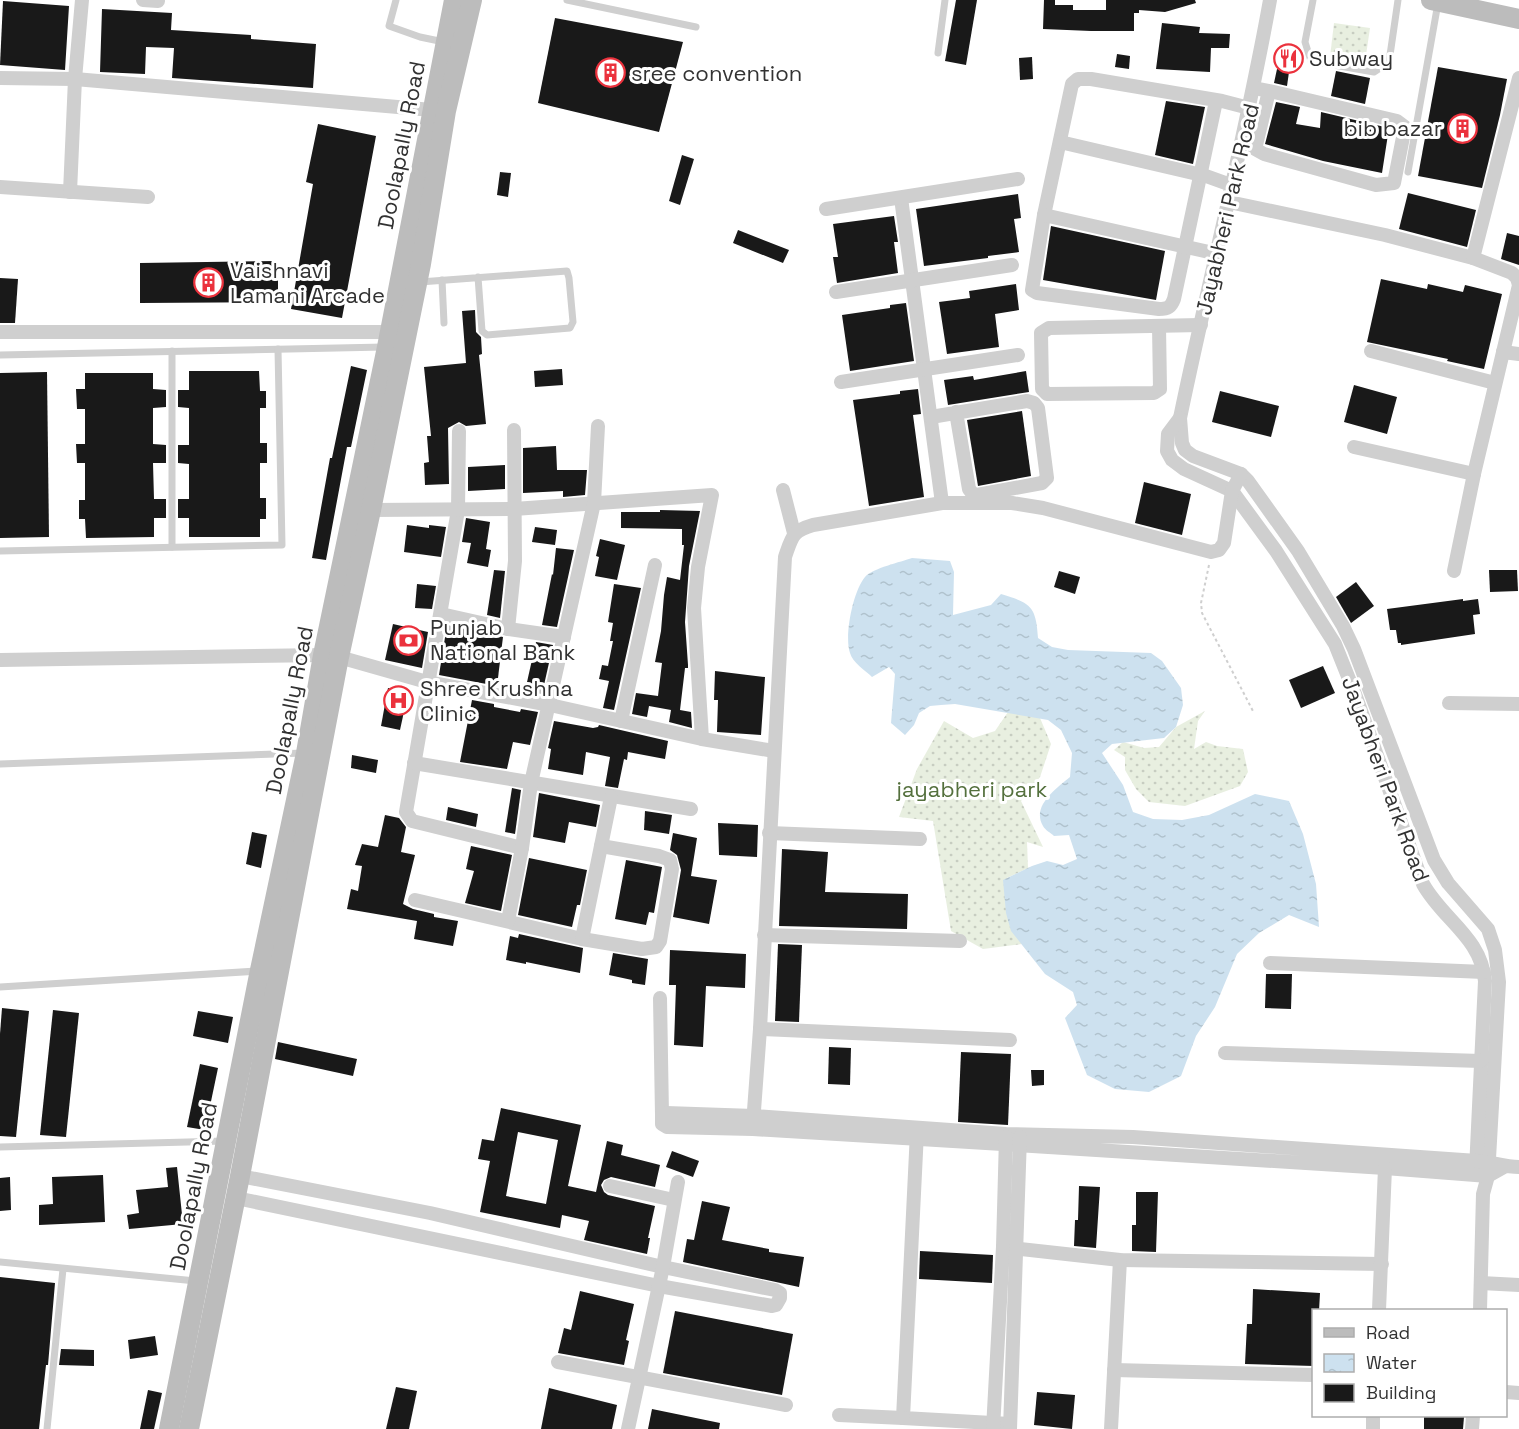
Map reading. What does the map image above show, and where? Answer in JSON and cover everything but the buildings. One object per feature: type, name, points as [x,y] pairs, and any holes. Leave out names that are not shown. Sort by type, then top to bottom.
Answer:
[{"type":"main road","name":"Doolapally Road","points":[[169,1429],[226,1141],[269,970],[331,656],[388,339],[454,0]]},
{"type":"main road","name":"Doolapally Road","points":[[189,1429],[240,1176],[269,970],[306,753],[371,510],[418,282],[446,111],[472,0]]},
{"type":"main road","points":[[1434,1],[1519,19]]},
{"type":"main road","points":[[187,1336],[207,1339]]},
{"type":"street","points":[[70,192],[75,79],[82,0]]},
{"type":"street","points":[[143,0],[158,1]]},
{"type":"street","name":"Jayabheri Park Road","points":[[1270,0],[1254,88],[1180,418],[1182,443],[1185,450],[1193,456],[1241,474],[1298,551],[1348,636],[1434,860],[1448,883],[1488,929],[1495,950],[1499,982],[1482,1176],[1480,1309]]},
{"type":"street","points":[[0,78],[75,79],[432,110]]},
{"type":"street","points":[[1473,258],[1519,78]]},
{"type":"street","points":[[1216,101],[1171,306],[1166,309],[1037,293],[1032,290],[1044,215],[1072,84],[1078,79],[1091,80],[1216,101],[1249,108]]},
{"type":"street","points":[[1254,88],[1269,91],[1397,121],[1405,127],[1394,183],[1376,185],[1264,154],[1255,149],[1269,91]]},
{"type":"street","points":[[1060,142],[1199,175],[1231,185]]},
{"type":"street","points":[[826,209],[1018,179]]},
{"type":"street","points":[[0,187],[147,197]]},
{"type":"street","points":[[901,198],[942,503]]},
{"type":"street","points":[[1228,202],[1385,235],[1473,258],[1512,273],[1517,278],[1519,285],[1474,474],[1454,571]]},
{"type":"street","points":[[1044,215],[1218,254]]},
{"type":"street","points":[[836,292],[1012,265]]},
{"type":"street","points":[[1159,326],[1160,389],[1154,393],[1047,394],[1042,389],[1041,333],[1049,328],[1201,325]]},
{"type":"street","points":[[0,332],[388,339]]},
{"type":"street","points":[[1371,351],[1495,383]]},
{"type":"street","points":[[1503,352],[1519,354]]},
{"type":"street","points":[[842,382],[1018,355]]},
{"type":"street","points":[[753,1123],[785,557],[794,534],[800,529],[813,525],[942,503],[996,497],[1042,483],[1047,478],[1038,408],[1034,403],[1028,401],[931,417]]},
{"type":"street","points":[[956,412],[969,489],[977,495],[1043,508],[1210,552],[1219,550],[1224,543],[1232,491],[1241,474]]},
{"type":"street","name":"Jayabheri Park Road","points":[[1180,418],[1168,434],[1167,451],[1172,460],[1184,469],[1232,491],[1276,551],[1335,644],[1423,884],[1441,910],[1469,939],[1479,956],[1484,972],[1480,1061],[1483,1161]]},
{"type":"street","points":[[508,921],[522,848],[531,783],[594,503],[598,426]]},
{"type":"street","points":[[508,629],[514,561],[514,430]]},
{"type":"street","points":[[459,431],[458,510],[405,812],[409,819],[522,848]]},
{"type":"street","points":[[1354,447],[1474,474]]},
{"type":"street","points":[[783,490],[794,534]]},
{"type":"street","points":[[371,510],[514,509],[712,495],[698,567],[694,608],[702,739]]},
{"type":"street","points":[[621,720],[655,565]]},
{"type":"street","points":[[441,614],[508,629],[564,637]]},
{"type":"street","points":[[0,660],[331,656],[427,682],[550,705],[702,739],[774,751]]},
{"type":"street","points":[[1449,703],[1519,704]]},
{"type":"street","points":[[414,763],[691,809]]},
{"type":"street","points":[[582,939],[611,796]]},
{"type":"street","points":[[769,833],[920,839]]},
{"type":"street","points":[[415,900],[582,939],[642,949],[656,947],[660,942],[672,869],[670,860],[601,846]]},
{"type":"street","points":[[764,935],[960,941]]},
{"type":"street","points":[[1270,963],[1484,972]]},
{"type":"street","points":[[660,998],[662,1124],[664,1126],[753,1123],[1013,1140],[1482,1176],[1504,1167]]},
{"type":"street","points":[[760,1029],[1010,1040]]},
{"type":"street","points":[[1225,1053],[1480,1061]]},
{"type":"street","points":[[903,1418],[917,1134]]},
{"type":"street","points":[[1013,1140],[1133,1137],[1483,1161],[1504,1167],[1519,1167]]},
{"type":"street","points":[[839,1415],[1010,1426],[1009,1247],[1013,1140]]},
{"type":"street","points":[[1379,1309],[1385,1168]]},
{"type":"street","points":[[236,1198],[659,1286],[772,1306],[777,1305],[780,1298],[780,1293],[775,1290],[386,1204],[240,1176]]},
{"type":"street","points":[[628,1429],[663,1267],[678,1182]]},
{"type":"street","points":[[610,1186],[674,1200]]},
{"type":"street","points":[[382,1228],[386,1204]]},
{"type":"street","points":[[556,1264],[561,1243]]},
{"type":"street","points":[[1009,1247],[1120,1260],[1382,1264]]},
{"type":"street","points":[[993,1426],[1009,1247]]},
{"type":"street","points":[[1111,1429],[1120,1260]]},
{"type":"street","points":[[1481,1283],[1519,1285]]},
{"type":"street","points":[[558,1362],[786,1405]]},
{"type":"street","points":[[1114,1370],[1312,1375]]},
{"type":"lane","points":[[396,0],[389,26],[420,38],[445,42]]},
{"type":"lane","points":[[567,0],[696,27]]},
{"type":"lane","points":[[938,53],[945,0]]},
{"type":"lane","points":[[1313,0],[1305,42],[1311,61],[1374,72],[1389,62],[1398,0]]},
{"type":"lane","points":[[1408,172],[1434,1]]},
{"type":"lane","points":[[418,282],[567,271],[573,322],[570,327],[487,335],[482,331],[478,278]]},
{"type":"lane","points":[[442,280],[444,323]]},
{"type":"lane","points":[[0,355],[278,349],[388,339]]},
{"type":"lane","points":[[0,551],[282,545],[278,349]]},
{"type":"lane","points":[[172,351],[172,548]]},
{"type":"lane","points":[[0,764],[306,753]]},
{"type":"lane","points":[[0,987],[269,970]]},
{"type":"lane","points":[[0,1147],[226,1141]]},
{"type":"lane","points":[[0,1263],[198,1282]]},
{"type":"lane","points":[[47,1429],[63,1269]]},
{"type":"path","points":[[1209,569],[1201,603],[1202,613],[1254,713]]},
{"type":"green space","points":[[1334,23],[1370,28],[1365,62],[1330,57]]},
{"type":"green space","points":[[1205,711],[1198,721],[1194,749],[1206,742],[1217,746],[1243,749],[1248,772],[1240,786],[1185,806],[1149,802],[1136,789],[1125,770],[1125,757],[1114,750],[1123,742],[1144,748],[1159,747],[1176,727]]},
{"type":"green space","name":"jayabheri park","points":[[1008,712],[1040,718],[1051,744],[1040,777],[1021,801],[1043,847],[1027,842],[1028,868],[1007,878],[1022,944],[983,949],[951,931],[933,821],[899,817],[917,769],[944,721],[973,738],[995,731]]},
{"type":"water","points":[[912,558],[950,561],[954,572],[953,615],[991,605],[1001,594],[1019,600],[1030,607],[1036,619],[1038,638],[1052,647],[1068,650],[1151,653],[1162,661],[1181,688],[1183,705],[1176,727],[1164,738],[1112,744],[1102,753],[1123,785],[1133,812],[1153,819],[1182,820],[1209,815],[1255,794],[1289,801],[1303,834],[1316,884],[1319,927],[1289,915],[1259,933],[1237,954],[1215,1007],[1196,1036],[1181,1076],[1149,1092],[1115,1089],[1087,1075],[1065,1018],[1077,1005],[1073,992],[1045,974],[1011,931],[1006,913],[1003,880],[1047,861],[1063,865],[1077,859],[1069,835],[1054,836],[1044,827],[1040,819],[1040,811],[1047,798],[1070,777],[1072,753],[1061,730],[1048,720],[955,704],[930,706],[919,713],[914,725],[905,735],[891,723],[895,674],[889,667],[872,677],[851,656],[848,645],[849,625],[853,603],[865,577],[874,571]]},
{"type":"place","name":"Subway","points":[[1288,58]]},
{"type":"place","name":"sree convention","points":[[610,73]]},
{"type":"place","name":"bib bazar","points":[[1463,128]]},
{"type":"place","name":"Vaishnavi Lamani Arcade","points":[[209,283]]},
{"type":"place","name":"Punjab National Bank","points":[[409,640]]},
{"type":"place","name":"Shree Krushna Clinic","points":[[399,701]]}]
